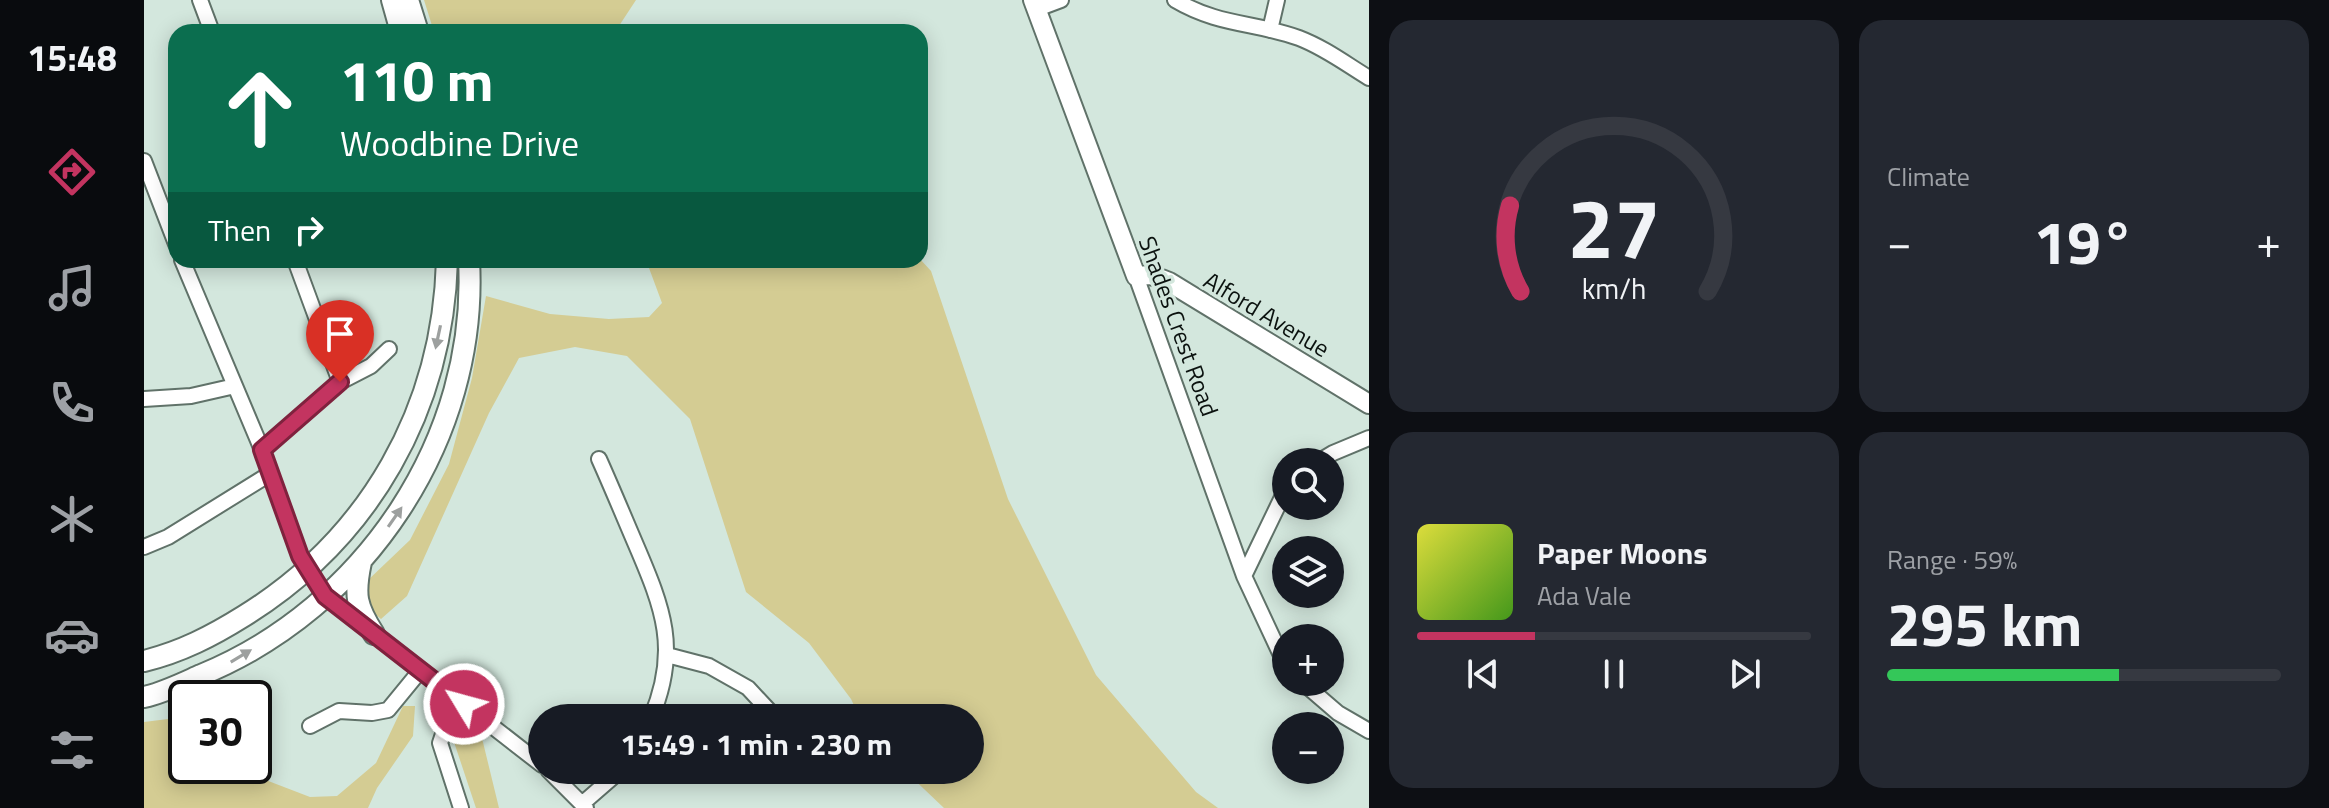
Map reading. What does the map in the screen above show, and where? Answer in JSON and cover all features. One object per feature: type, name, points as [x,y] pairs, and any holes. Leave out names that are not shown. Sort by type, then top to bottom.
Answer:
[{"type":"main road","points":[[392,0],[399,24]]},
{"type":"main road","points":[[408,0],[416,24]]},
{"type":"main road","points":[[144,661],[171,654],[210,636],[277,595],[307,571],[364,509],[409,429],[432,364],[446,268]]},
{"type":"main road","points":[[144,697],[227,664],[288,627],[361,562],[411,493],[445,420],[458,377],[466,330],[469,268]]},
{"type":"main road","points":[[361,562],[356,600],[374,634]]},
{"type":"street","points":[[200,0],[209,24]]},
{"type":"street","points":[[1035,5],[1061,0]]},
{"type":"street","points":[[1175,0],[1222,21],[1270,30],[1320,47],[1369,78]]},
{"type":"street","points":[[1270,30],[1277,0]]},
{"type":"street","name":"Shades Crest Road","points":[[1035,5],[1244,576],[1272,636]]},
{"type":"street","points":[[144,161],[168,223]]},
{"type":"street","points":[[185,268],[262,450],[268,475],[307,571],[325,596],[528,754]]},
{"type":"street","points":[[298,268],[340,382]]},
{"type":"street","name":"Alford Avenue","points":[[1136,276],[1151,275],[1169,282],[1369,404]]},
{"type":"street","points":[[262,450],[340,382],[371,366],[389,349]]},
{"type":"street","points":[[144,399],[191,396],[235,386]]},
{"type":"street","points":[[1344,450],[1369,438]]},
{"type":"street","points":[[599,459],[664,617],[667,655],[658,704]]},
{"type":"street","points":[[144,547],[168,537],[268,475]]},
{"type":"street","points":[[1244,576],[1272,518]]},
{"type":"street","points":[[667,655],[709,666],[748,688],[763,704]]},
{"type":"street","points":[[310,726],[339,711],[372,713],[388,710],[420,671]]},
{"type":"street","points":[[1318,696],[1338,713],[1369,731]]},
{"type":"street","points":[[461,808],[440,743],[445,728],[464,704]]},
{"type":"street","points":[[562,784],[585,806],[607,784]]},
{"type":"shaded area","points":[[424,0],[636,0],[620,24],[432,24]]},
{"type":"shaded area","points":[[649,268],[928,268],[1008,499],[1096,675],[1196,792],[1218,808],[944,808],[919,784],[984,784],[984,704],[853,704],[809,643],[746,592],[690,419],[627,356],[575,347],[519,358],[489,413],[407,596],[381,619],[369,609],[366,582],[410,540],[449,464],[472,378],[486,296],[550,314],[609,319],[649,317],[662,303]]},
{"type":"shaded area","points":[[403,706],[415,706],[413,736],[377,788],[368,808],[144,808],[144,722],[168,719],[168,784],[272,782],[310,797],[337,796],[376,763]]},
{"type":"shaded area","points":[[480,730],[499,808],[476,808],[454,742],[461,731]]},
{"type":"route","points":[[340,382],[262,450],[279,504],[307,571],[325,596],[464,704]]}]
